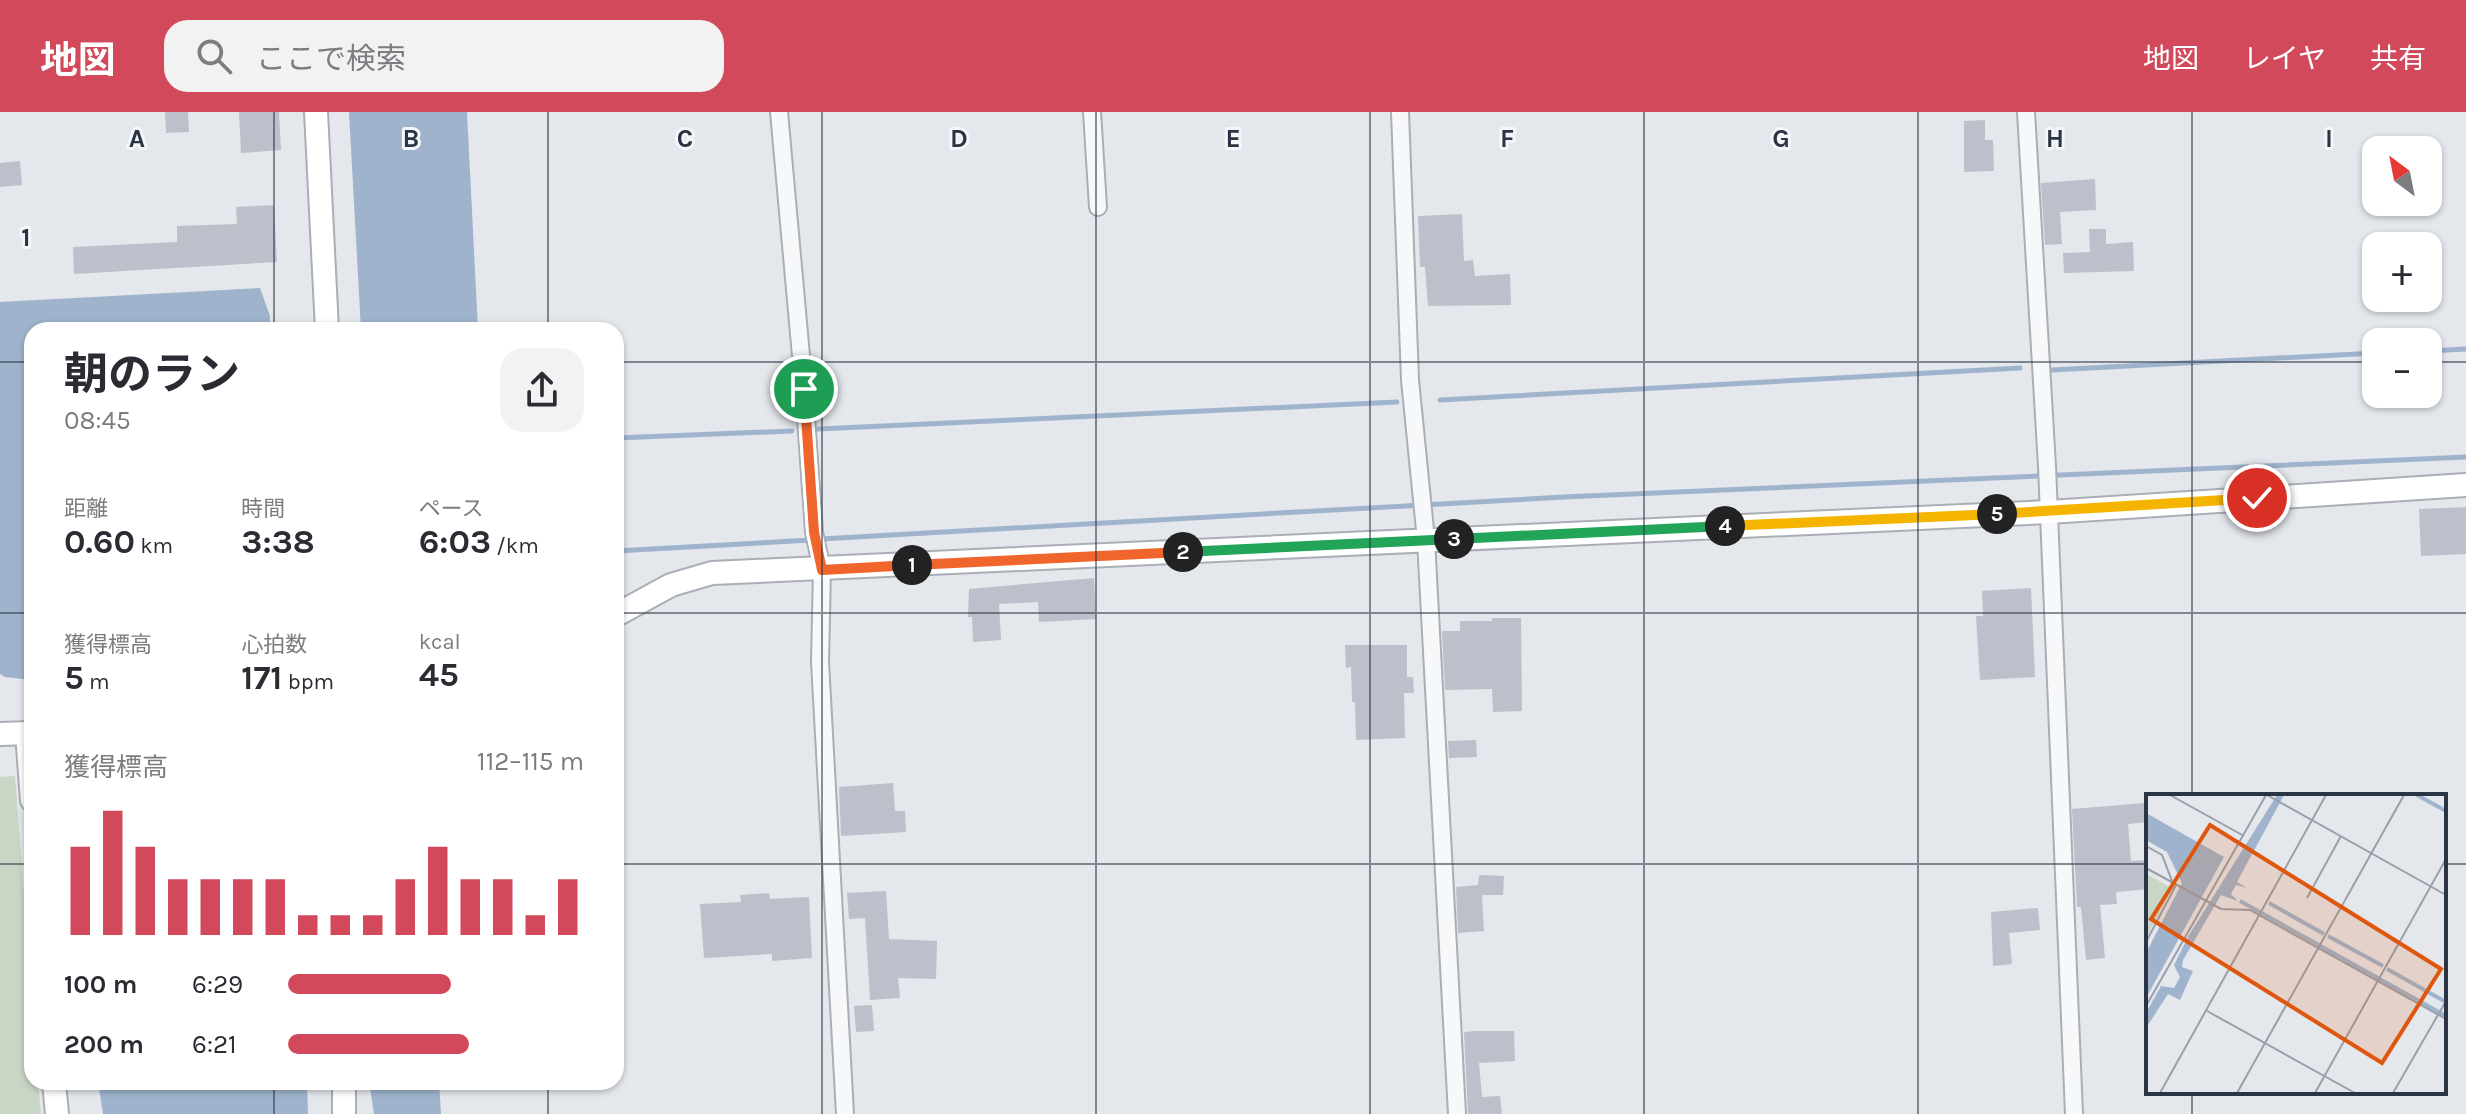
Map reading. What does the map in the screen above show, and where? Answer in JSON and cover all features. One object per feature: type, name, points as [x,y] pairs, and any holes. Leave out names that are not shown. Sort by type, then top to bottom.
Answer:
[{"type":"street","points":[[316,112],[327,322]]},
{"type":"street","points":[[779,112],[814,532],[822,570],[820,662],[845,1114]]},
{"type":"street","points":[[1092,112],[1098,207]]},
{"type":"street","points":[[1400,112],[1410,380],[1426,540],[1457,1114]]},
{"type":"street","points":[[2026,112],[2047,466],[2074,1114]]},
{"type":"street","points":[[624,611],[671,585],[712,573],[1426,540],[2466,485]]},
{"type":"street","points":[[0,734],[24,733]]},
{"type":"street","points":[[55,1090],[57,1114]]},
{"type":"street","points":[[344,1090],[344,1114]]},
{"type":"green space","points":[[15,776],[24,895],[24,1090],[39,1090],[41,1114],[0,1114],[0,777]]},
{"type":"water","points":[[349,112],[467,112],[478,322],[361,322]]},
{"type":"water","points":[[260,288],[270,316],[270,322],[24,322],[24,679],[0,674],[0,302]]},
{"type":"water","points":[[99,1090],[307,1090],[308,1114],[103,1114]]},
{"type":"water","points":[[370,1090],[440,1090],[441,1114],[374,1114]]},
{"type":"building","points":[[165,112],[188,112],[189,132],[166,133]]},
{"type":"building","points":[[239,112],[279,112],[281,150],[241,153]]},
{"type":"building","points":[[1985,120],[1985,140],[1993,140],[1994,171],[1964,172],[1964,121]]},
{"type":"building","points":[[20,161],[22,185],[0,187],[0,163]]},
{"type":"building","points":[[2095,179],[2096,210],[2060,212],[2062,244],[2045,245],[2041,183]]},
{"type":"building","points":[[274,205],[277,262],[74,274],[73,247],[177,242],[177,226],[237,224],[236,207]]},
{"type":"building","points":[[1462,214],[1464,261],[1473,260],[1475,276],[1510,274],[1511,305],[1428,306],[1425,267],[1420,267],[1418,216]]},
{"type":"building","points":[[2089,229],[2106,229],[2106,244],[2133,242],[2134,271],[2064,273],[2063,253],[2090,252]]},
{"type":"building","points":[[2466,507],[2466,554],[2421,556],[2419,509]]},
{"type":"building","points":[[1094,578],[1096,619],[1039,622],[1038,602],[999,604],[1001,640],[973,642],[972,617],[968,617],[969,589]]},
{"type":"building","points":[[2031,588],[2035,677],[1980,680],[1976,616],[1983,616],[1982,591]]},
{"type":"building","points":[[1492,618],[1521,618],[1522,711],[1493,712],[1492,689],[1445,690],[1442,631],[1460,631],[1460,621],[1492,621]]},
{"type":"building","points":[[1345,645],[1407,645],[1407,677],[1413,677],[1414,693],[1404,693],[1405,738],[1356,740],[1351,667],[1346,668]]},
{"type":"building","points":[[1476,740],[1477,757],[1449,758],[1448,741]]},
{"type":"building","points":[[893,783],[895,811],[905,811],[906,832],[841,836],[839,787]]},
{"type":"building","points":[[2146,803],[2146,822],[2128,824],[2131,861],[2146,860],[2146,889],[2116,892],[2117,904],[2100,905],[2105,958],[2086,960],[2081,907],[2077,907],[2072,809]]},
{"type":"building","points":[[1479,875],[1504,876],[1503,895],[1482,895],[1484,931],[1458,933],[1456,887],[1478,885]]},
{"type":"building","points":[[886,891],[889,939],[937,941],[936,979],[898,978],[900,998],[870,1000],[865,918],[849,919],[847,893]]},
{"type":"building","points":[[769,893],[770,899],[809,897],[812,958],[772,961],[772,954],[704,958],[700,904],[741,902],[740,895]]},
{"type":"building","points":[[2038,908],[2040,930],[2009,933],[2012,964],[1993,966],[1991,912]]},
{"type":"building","points":[[872,1005],[874,1031],[856,1032],[854,1006]]},
{"type":"building","points":[[1514,1031],[1515,1061],[1479,1063],[1482,1097],[1500,1096],[1502,1114],[1468,1114],[1464,1032]]},
{"type":"waterway","points":[[2442,350],[2466,349]]},
{"type":"waterway","points":[[2052,370],[2362,354]]},
{"type":"waterway","points":[[1440,400],[2020,368]]},
{"type":"waterway","points":[[818,429],[1397,402]]},
{"type":"waterway","points":[[624,438],[792,431]]},
{"type":"waterway","points":[[821,539],[1564,497],[2466,457]]},
{"type":"waterway","points":[[624,551],[811,540]]},
{"type":"route","points":[[804,389],[814,532],[822,570],[2049,512],[2257,498]]}]
